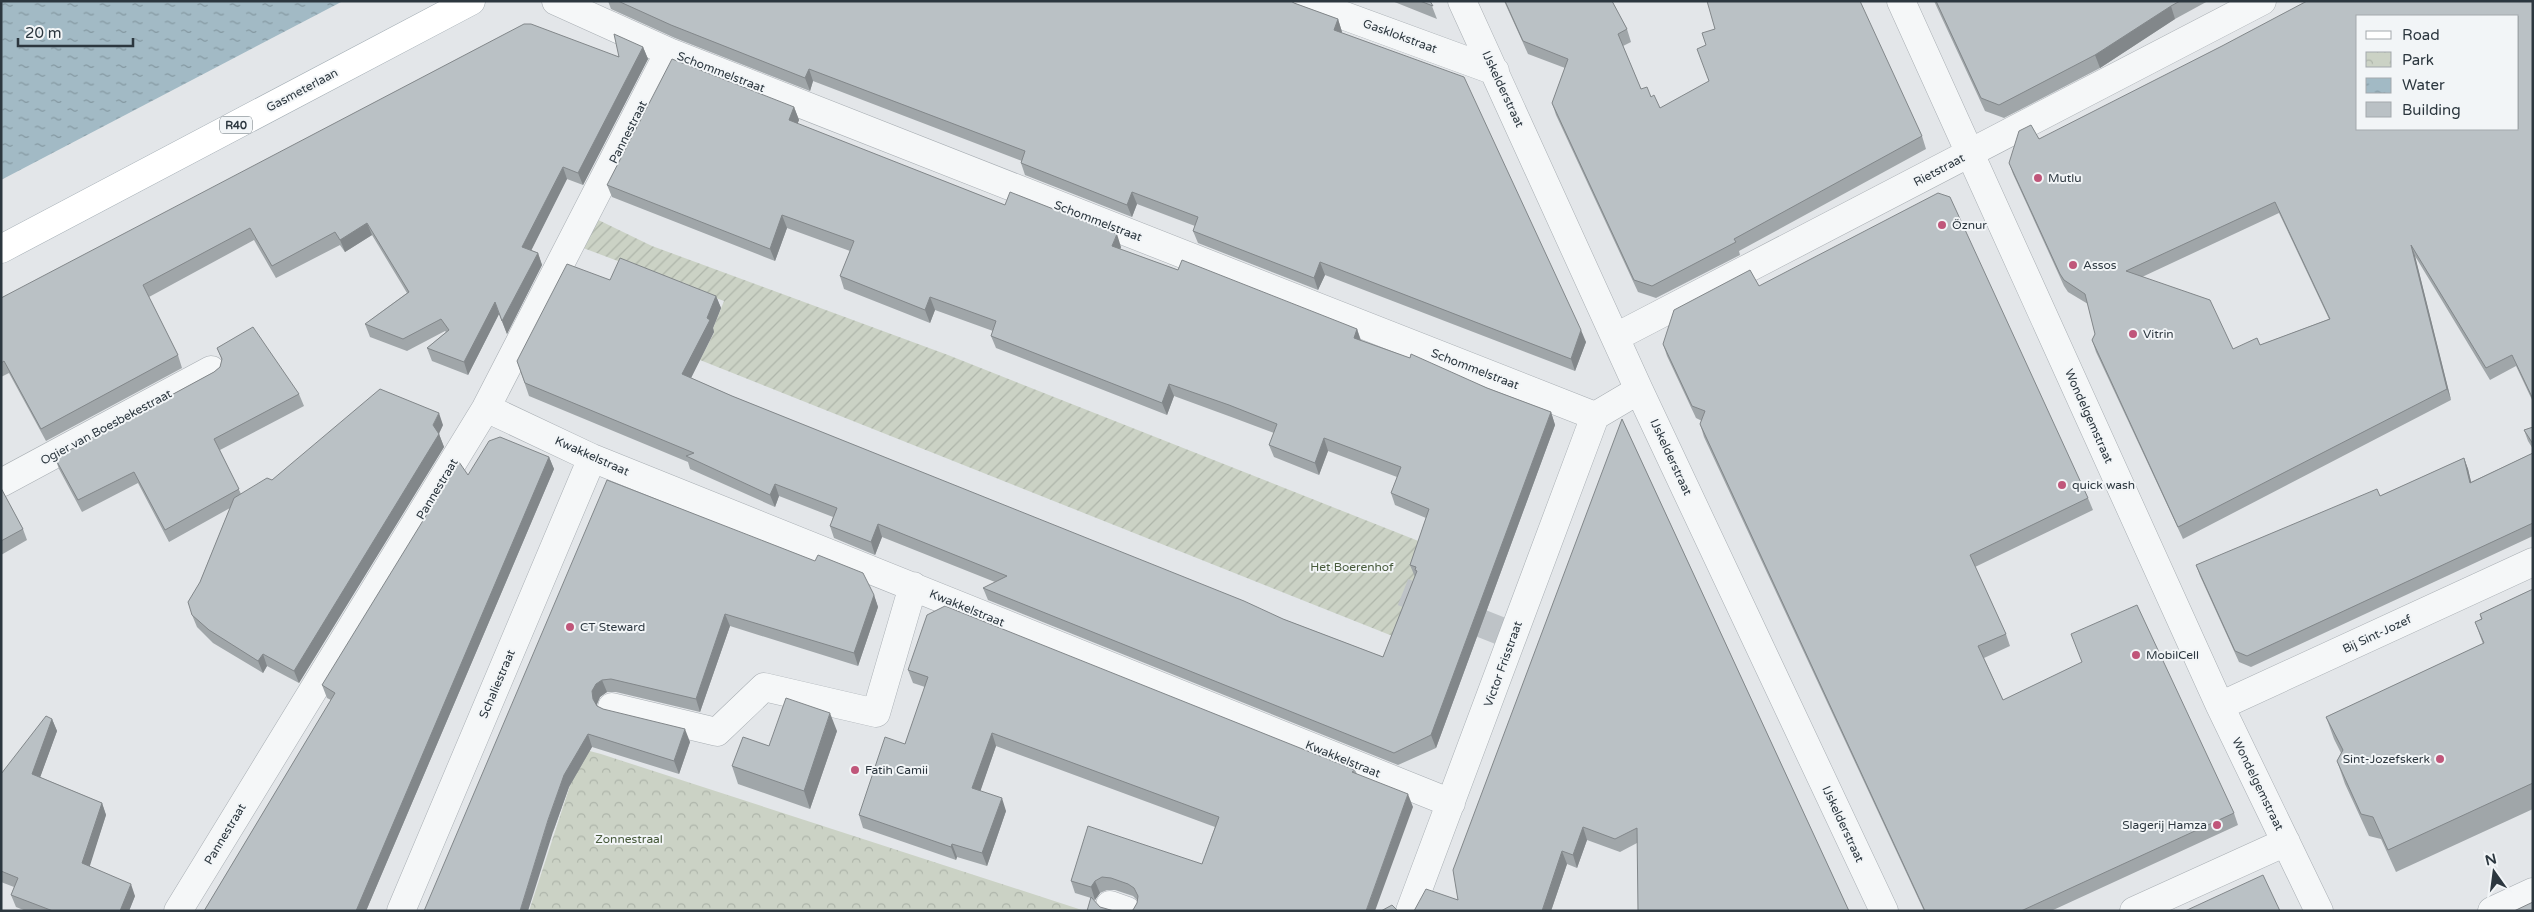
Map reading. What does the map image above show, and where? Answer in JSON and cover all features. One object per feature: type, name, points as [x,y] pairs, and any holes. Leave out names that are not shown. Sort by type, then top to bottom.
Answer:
[{"type":"main road","name":"Gasmeterlaan","points":[[1,249],[470,1]]},
{"type":"street","name":"Schommelstraat","points":[[556,1],[669,52],[1595,416]]},
{"type":"street","name":"Gasklokstraat","points":[[1304,1],[1495,71]]},
{"type":"street","name":"IJskelderstraat","points":[[1462,1],[1639,390],[1884,911]]},
{"type":"street","name":"Wondelgemstraat","points":[[1901,1],[2220,706],[2319,911]]},
{"type":"street","name":"Rietstraat","points":[[1616,337],[2262,1]]},
{"type":"street","name":"Pannestraat","points":[[178,911],[486,408],[669,52]]},
{"type":"street","name":"Ogier van Boesbekestraat","points":[[1,483],[211,370]]},
{"type":"street","points":[[1595,416],[1639,390]]},
{"type":"street","name":"Kwakkelstraat","points":[[486,408],[592,458],[1451,803]]},
{"type":"street","name":"Victor Frisstraat","points":[[1410,911],[1595,416]]},
{"type":"street","name":"Schaliestraat","points":[[401,911],[592,458]]},
{"type":"street","name":"Bij Sint-Jozef","points":[[2220,706],[2533,562]]},
{"type":"street","points":[[612,707],[717,732],[764,687],[876,713],[913,586]]},
{"type":"street","points":[[2134,911],[2286,842]]},
{"type":"street","points":[[2492,911],[2533,892]]},
{"type":"green space","name":"Het Boerenhof","points":[[586,214],[652,246],[948,355],[1426,544],[1482,617],[1489,619],[1485,631],[1416,605],[1400,639],[700,360],[714,333],[712,331],[724,301],[570,243]]},
{"type":"green space","name":"Zonnestraal","points":[[582,749],[601,754],[1085,911],[529,911]]},
{"type":"water","points":[[1,1],[343,1],[1,180]]},
{"type":"building","points":[[618,1],[1291,1],[1338,19],[1334,30],[1464,77],[1581,330],[1571,359],[1320,262],[1314,278],[1193,231],[1198,217],[1132,192],[1127,205],[1021,163],[1025,151],[809,69],[805,78],[671,25]]},
{"type":"building","points":[[1420,1],[1430,1],[1433,6]]},
{"type":"building","points":[[1505,1],[1612,1],[1627,29],[1618,34],[1641,89],[1647,87],[1651,97],[1654,95],[1660,108],[1709,81],[1697,49],[1706,45],[1702,33],[1715,29],[1707,1],[1860,1],[1922,136],[1734,239],[1736,242],[1652,286],[1634,280],[1552,103],[1568,59],[1523,41]]},
{"type":"building","points":[[1936,1],[2180,1],[2095,55],[1999,105],[1981,98]]},
{"type":"building","points":[[2307,1],[2533,1],[2533,399],[2512,355],[2486,368],[2411,245],[2447,389],[2178,527],[2092,340],[2095,334],[2085,294],[2064,280],[2060,274],[2009,163],[2019,131],[2031,125],[2039,139]],"holes":[[[2275,202],[2330,319],[2260,345],[2257,338],[2233,349],[2210,300],[2126,271]]]},
{"type":"building","points":[[524,24],[531,24],[619,57],[614,34],[643,47],[578,173],[563,167],[522,247],[538,253],[502,321],[495,302],[464,362],[427,348],[449,330],[441,319],[403,339],[365,324],[409,292],[367,223],[340,240],[335,232],[272,266],[250,228],[143,285],[178,355],[41,429],[4,361],[1,363],[1,298]]},
{"type":"building","points":[[672,59],[794,107],[789,120],[1005,205],[1010,192],[1117,234],[1112,246],[1178,270],[1182,260],[1357,329],[1354,338],[1410,358],[1411,354],[1487,388],[1551,412],[1431,735],[1394,753],[983,588],[1007,576],[878,524],[871,542],[830,526],[837,508],[775,484],[770,495],[686,456],[694,453],[525,383],[517,361],[567,264],[610,280],[620,258],[716,296],[707,318],[710,320],[682,374],[732,396],[1244,601],[1283,619],[1383,657],[1417,571],[1415,570],[1416,567],[1410,565],[1429,509],[1391,493],[1401,467],[1324,438],[1315,463],[1269,445],[1277,424],[1229,405],[1169,384],[1162,403],[991,336],[996,321],[930,297],[925,310],[840,276],[854,241],[782,215],[770,249],[607,185]]},
{"type":"building","points":[[1938,193],[1950,197],[2088,498],[1970,555],[2006,634],[1978,646],[2003,700],[2082,662],[2071,634],[2137,605],[2234,813],[2021,911],[1925,911],[1700,424],[1705,411],[1692,406],[1663,344],[1674,310],[1750,270],[1759,286]]},
{"type":"building","points":[[253,327],[299,394],[214,439],[239,489],[165,530],[134,472],[78,500],[55,458],[214,372],[220,367],[222,359],[217,348]]},
{"type":"building","points":[[380,389],[439,413],[433,425],[439,434],[294,671],[263,654],[258,661],[209,630],[192,615],[188,602],[200,582],[234,498],[267,478],[272,480]]},
{"type":"building","points":[[1622,419],[1849,911],[1638,911],[1637,828],[1615,839],[1583,827],[1573,855],[1562,851],[1542,911],[1414,911],[1426,889],[1458,900],[1453,870]]},
{"type":"building","points":[[2533,427],[2533,444],[2524,430]]},
{"type":"building","points":[[500,437],[549,457],[356,911],[204,911],[335,693],[322,685],[459,462],[468,475],[489,441]]},
{"type":"building","points":[[2533,453],[2533,523],[2247,656],[2235,651],[2196,565],[2377,489],[2380,496],[2464,458],[2470,483]]},
{"type":"building","points":[[607,480],[815,561],[818,555],[863,573],[874,595],[854,653],[725,614],[696,699],[611,679],[602,680],[596,684],[592,691],[593,699],[597,706],[685,729],[674,761],[588,734],[564,775],[520,911],[424,911]]},
{"type":"building","points":[[1,488],[23,529],[1,541]]},
{"type":"building","name":"Sint-Jozefskerk","points":[[2533,589],[2533,783],[2388,850],[2373,817],[2361,814],[2337,761],[2343,750],[2326,717],[2484,643],[2475,622],[2482,619],[2480,614]]},
{"type":"building","points":[[945,606],[1355,770],[1352,772],[1408,794],[1366,911],[1131,911],[1137,903],[1138,896],[1134,888],[1128,884],[1102,877],[1095,881],[1091,887],[1071,881],[1088,826],[1202,864],[1219,817],[992,733],[972,788],[1002,798],[982,853],[952,844],[951,847],[859,815],[885,737],[905,744],[928,677],[908,670],[927,615]]},
{"type":"building","points":[[786,698],[830,713],[804,791],[732,766],[743,737],[769,746]]},
{"type":"building","points":[[46,716],[52,719],[32,774],[102,803],[82,863],[131,884],[120,911],[53,911],[11,895],[18,878],[1,871],[1,774]]},
{"type":"building","points":[[2263,875],[2280,911],[2185,911]]},
{"type":"building","points":[[1091,897],[1100,907],[1114,911],[1087,911]]},
{"type":"building","points":[[2533,902],[2533,911],[2514,911]]},
{"type":"building","points":[[1392,905],[1398,911],[1381,911]]},
{"type":"tunnel","points":[[1403,592],[1513,636]]},
{"type":"place","name":"Mutlu","points":[[2038,178]]},
{"type":"place","name":"Öznur","points":[[1942,225]]},
{"type":"place","name":"Assos","points":[[2073,265]]},
{"type":"place","name":"Vitrin","points":[[2133,334]]},
{"type":"place","name":"quick wash","points":[[2062,485]]},
{"type":"place","name":"CT Steward","points":[[570,627]]},
{"type":"place","name":"MobilCell","points":[[2136,655]]},
{"type":"place","name":"Sint-Jozefskerk","points":[[2440,759]]},
{"type":"place","name":"Fatih Camii","points":[[855,770]]},
{"type":"place","name":"Slagerij Hamza","points":[[2217,825]]}]
